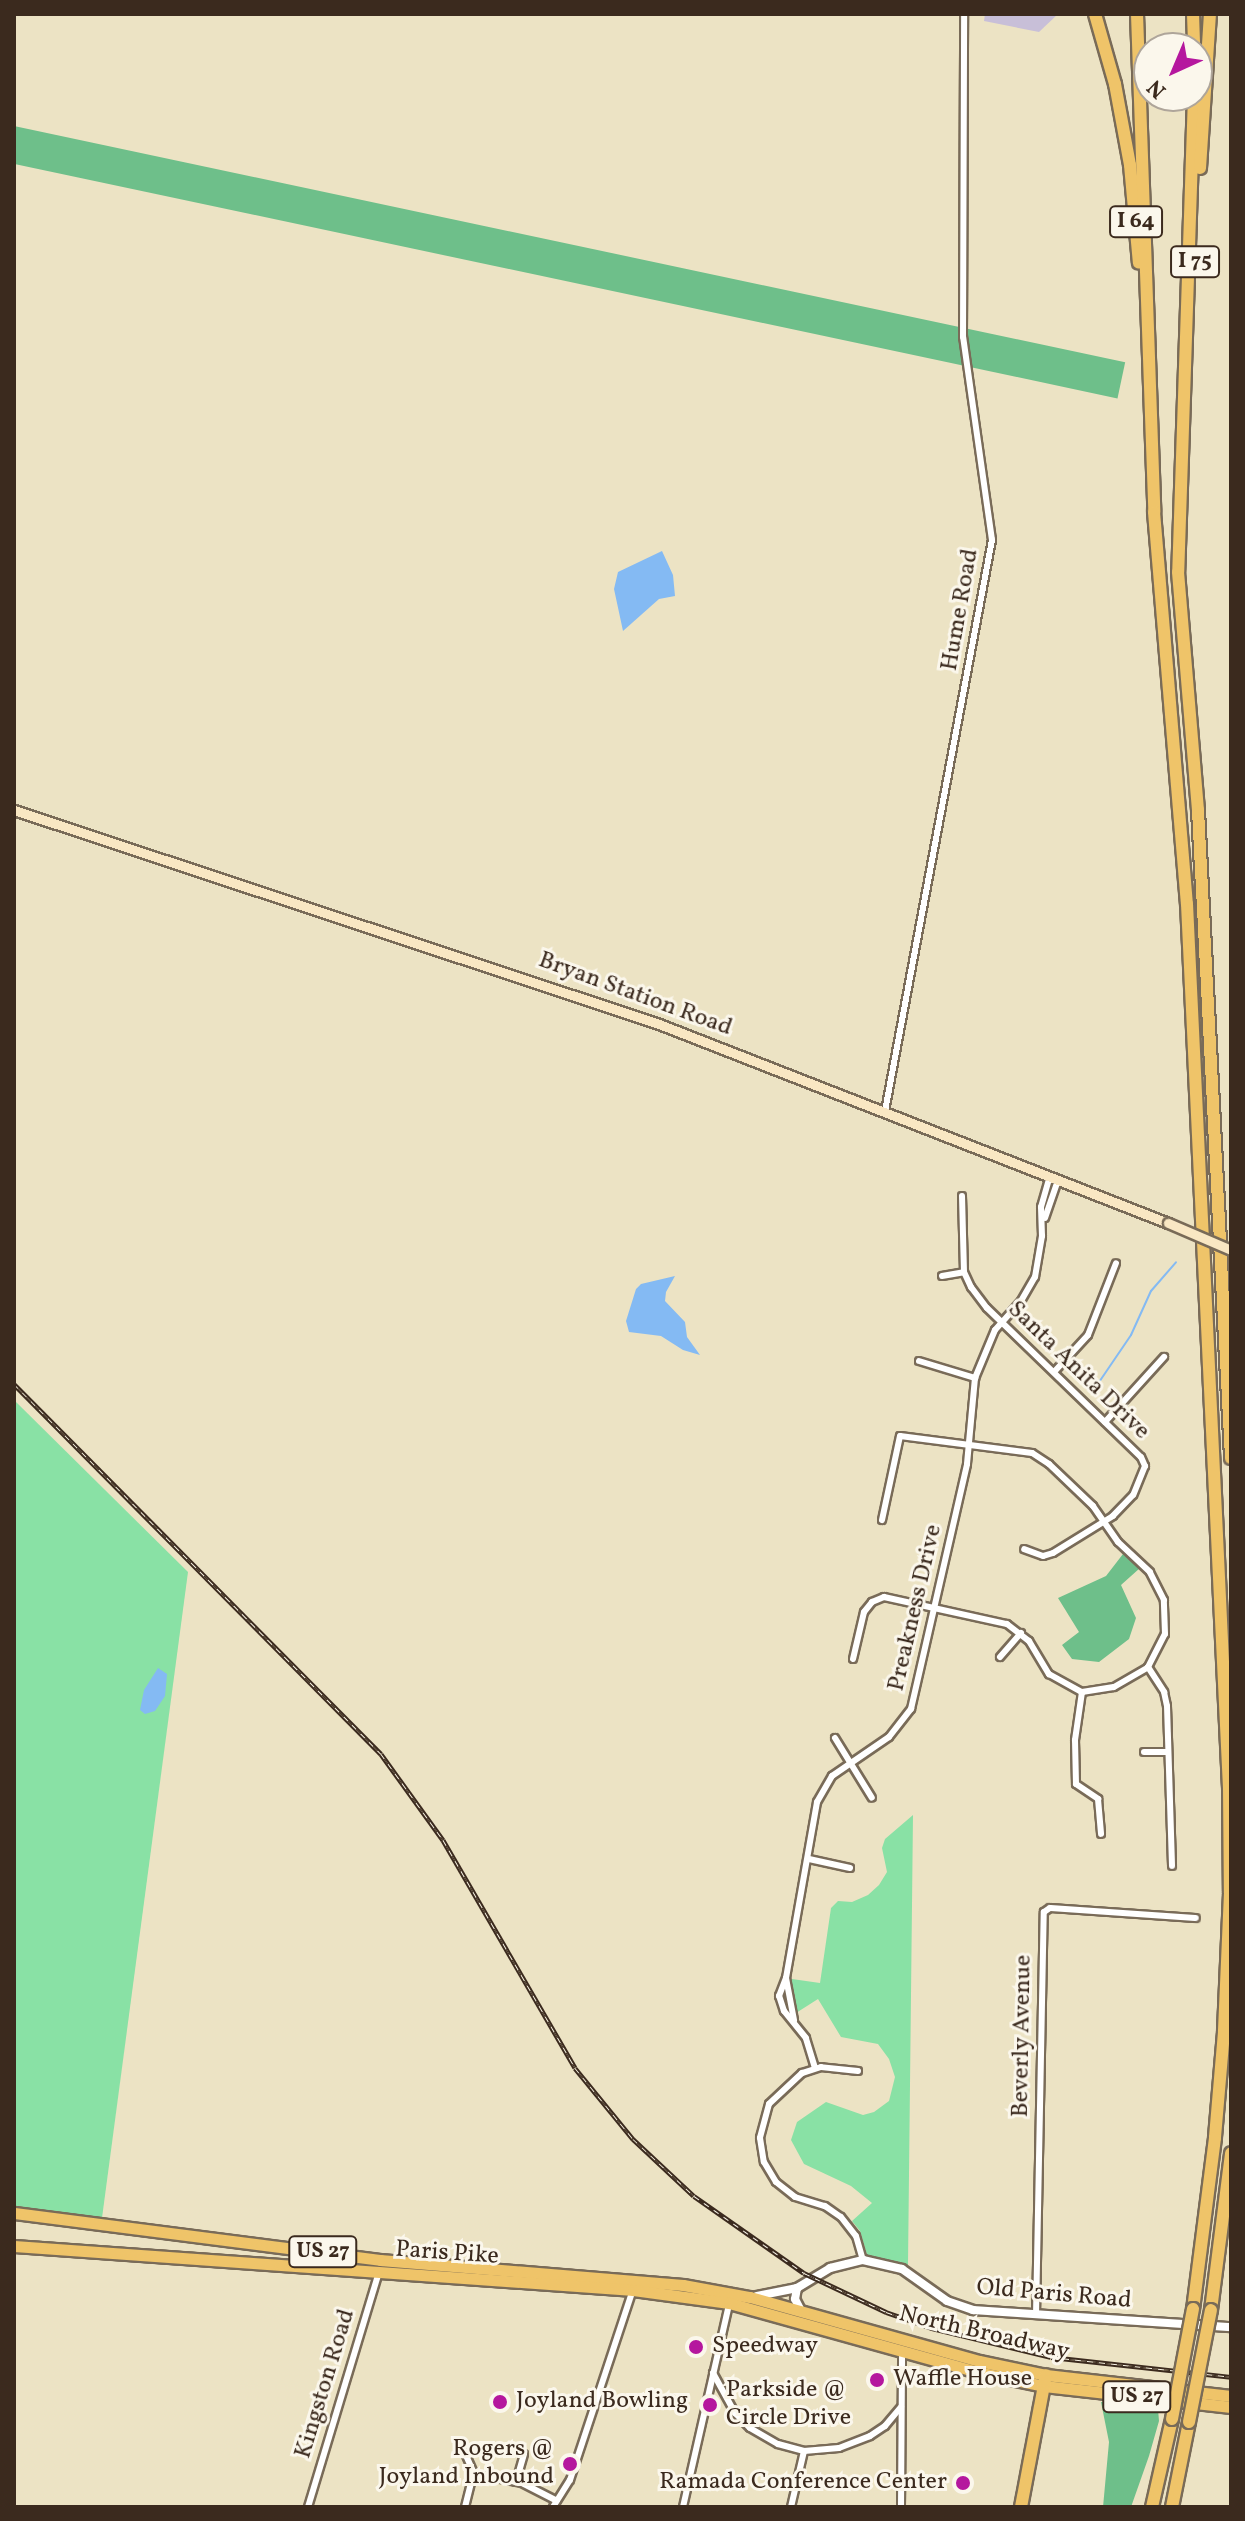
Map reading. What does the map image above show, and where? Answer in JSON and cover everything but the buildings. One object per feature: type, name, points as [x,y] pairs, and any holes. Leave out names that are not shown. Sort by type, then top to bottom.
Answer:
[{"type":"highway","name":"I 64","points":[[1095,14],[1115,84],[1130,165],[1150,433],[1156,563],[1185,876],[1229,1773],[1230,1893],[1224,2032],[1215,2138],[1193,2309],[1152,2507]]},
{"type":"highway","name":"I 75","points":[[1137,14],[1150,433]]},
{"type":"highway","name":"I 75","points":[[1178,510],[1210,14]]},
{"type":"highway","name":"I 64","points":[[1194,112],[1184,432],[1178,510],[1179,587],[1200,841],[1231,1458]]},
{"type":"highway","points":[[1172,2507],[1211,2310],[1231,2153]]},
{"type":"highway","name":"Paris Pike","points":[[14,2213],[379,2266]]},
{"type":"highway","name":"Paris Pike","points":[[14,2246],[379,2266],[634,2285],[782,2309]]},
{"type":"highway","name":"North Broadway","points":[[730,2299],[750,2297],[903,2346],[1049,2381],[1231,2407]]},
{"type":"highway","name":"North Broadway","points":[[782,2309],[801,2311],[903,2346]]},
{"type":"highway","points":[[1021,2507],[1049,2381]]},
{"type":"highway","points":[[1028,2507],[1049,2381]]},
{"type":"highway","name":"North Broadway","points":[[1049,2381],[1231,2396]]},
{"type":"highway","points":[[1143,2507],[1167,2439]]},
{"type":"main road","name":"Bryan Station Road","points":[[14,810],[546,984],[702,1039],[1231,1250]]},
{"type":"street","name":"Hume Road","points":[[885,1111],[992,540],[963,337],[964,14]]},
{"type":"street","name":"Preakness Drive","points":[[815,2068],[806,2038],[784,2011],[779,1996],[786,1978],[821,1791],[832,1776],[895,1732],[911,1709],[967,1464],[975,1378],[986,1347],[1035,1277],[1043,1222],[1054,1178]]},
{"type":"street","points":[[942,1276],[964,1272],[962,1196]]},
{"type":"street","points":[[1054,1372],[1088,1335],[1116,1263]]},
{"type":"street","name":"Santa Anita Drive","points":[[964,1272],[978,1298],[1141,1457],[1145,1466],[1127,1504],[1104,1521],[1053,1553],[1043,1556],[1024,1549]]},
{"type":"street","points":[[1105,1422],[1164,1357]]},
{"type":"street","points":[[919,1361],[975,1378]]},
{"type":"street","points":[[853,1659],[864,1612],[872,1602],[891,1597],[991,1618],[1021,1633],[1049,1674],[1082,1692],[1114,1687],[1148,1667],[1165,1634],[1164,1600],[1150,1572],[1118,1542],[1104,1521],[1043,1458],[1025,1451],[900,1436],[882,1520]]},
{"type":"street","points":[[1000,1657],[1021,1633]]},
{"type":"street","points":[[1148,1667],[1164,1692],[1167,1706],[1172,1866]]},
{"type":"street","points":[[1082,1692],[1074,1752],[1076,1784],[1098,1799],[1101,1834]]},
{"type":"street","points":[[835,1738],[872,1798]]},
{"type":"street","points":[[1144,1752],[1168,1752]]},
{"type":"street","points":[[809,1859],[850,1868]]},
{"type":"street","name":"Beverly Avenue","points":[[1036,2315],[1044,1912],[1050,1908],[1196,1918]]},
{"type":"street","name":"Preakness Drive","points":[[786,1978],[794,2020]]},
{"type":"street","points":[[858,2071],[832,2066],[815,2068],[786,2084],[769,2104],[761,2124],[762,2154],[772,2176],[782,2188],[800,2199],[825,2206],[847,2223],[859,2242],[863,2260]]},
{"type":"street","name":"Old Paris Road","points":[[750,2297],[797,2288],[830,2268],[863,2260],[902,2269],[960,2307],[1231,2327]]},
{"type":"street","name":"Kingston Road","points":[[308,2507],[379,2266]]},
{"type":"street","points":[[475,2476],[537,2488],[555,2504],[570,2480],[634,2285]]},
{"type":"street","points":[[797,2288],[795,2299],[801,2311]]},
{"type":"street","name":"Old Paris Road","points":[[782,2309],[797,2288]]},
{"type":"street","points":[[782,2309],[786,2291]]},
{"type":"street","points":[[683,2507],[730,2299]]},
{"type":"street","points":[[901,2507],[903,2346]]},
{"type":"street","points":[[713,2373],[725,2397],[750,2428],[778,2444],[804,2451],[830,2450],[870,2436],[885,2426],[901,2407]]},
{"type":"street","points":[[707,2401],[715,2395],[725,2397]]},
{"type":"street","points":[[460,2442],[475,2476],[465,2507]]},
{"type":"street","points":[[791,2507],[804,2451]]},
{"type":"street","points":[[516,2482],[524,2454]]},
{"type":"shaded area","points":[[985,14],[1058,14],[1039,32],[984,21]]},
{"type":"green space","points":[[14,126],[1125,362],[1117,398],[14,164]]},
{"type":"green space","points":[[14,1400],[188,1572],[102,2218],[14,2206]]},
{"type":"green space","points":[[1123,1554],[1140,1568],[1121,1585],[1136,1618],[1129,1639],[1099,1662],[1072,1659],[1062,1645],[1079,1632],[1058,1598],[1106,1576]]},
{"type":"green space","points":[[913,1815],[908,2265],[867,2255],[860,2231],[852,2221],[872,2203],[851,2186],[804,2164],[791,2140],[797,2122],[826,2102],[863,2115],[874,2112],[889,2101],[895,2077],[889,2059],[878,2044],[841,2037],[818,1999],[796,2013],[790,1983],[792,1979],[820,1983],[831,1908],[838,1901],[852,1902],[868,1895],[879,1885],[887,1872],[882,1848],[885,1839]]},
{"type":"green space","points":[[1101,2402],[1148,2403],[1158,2409],[1159,2421],[1131,2507],[1103,2507],[1109,2442]]},
{"type":"water","points":[[662,551],[673,575],[675,596],[659,599],[623,631],[614,589],[618,572]]},
{"type":"water","points":[[675,1276],[666,1292],[665,1301],[685,1322],[687,1337],[700,1355],[683,1350],[661,1336],[629,1332],[626,1321],[636,1289],[641,1284]]},
{"type":"water","points":[[158,1668],[167,1674],[165,1696],[155,1711],[145,1714],[140,1710],[144,1690]]},
{"type":"waterway","points":[[1093,1391],[1131,1335],[1151,1291],[1176,1262]]},
{"type":"railway","points":[[14,1384],[381,1754],[443,1840],[575,2068],[633,2139],[694,2196],[804,2273],[886,2312],[932,2328],[1051,2357],[1231,2377]]},
{"type":"place","name":"Speedway","points":[[696,2347]]},
{"type":"place","name":"Waffle House","points":[[877,2380]]},
{"type":"place","name":"Joyland Bowling","points":[[500,2402]]},
{"type":"place","name":"Parkside @ Circle Drive","points":[[710,2405]]},
{"type":"place","name":"Rogers @ Joyland Inbound","points":[[570,2464]]},
{"type":"place","name":"Ramada Conference Center","points":[[963,2483]]}]
